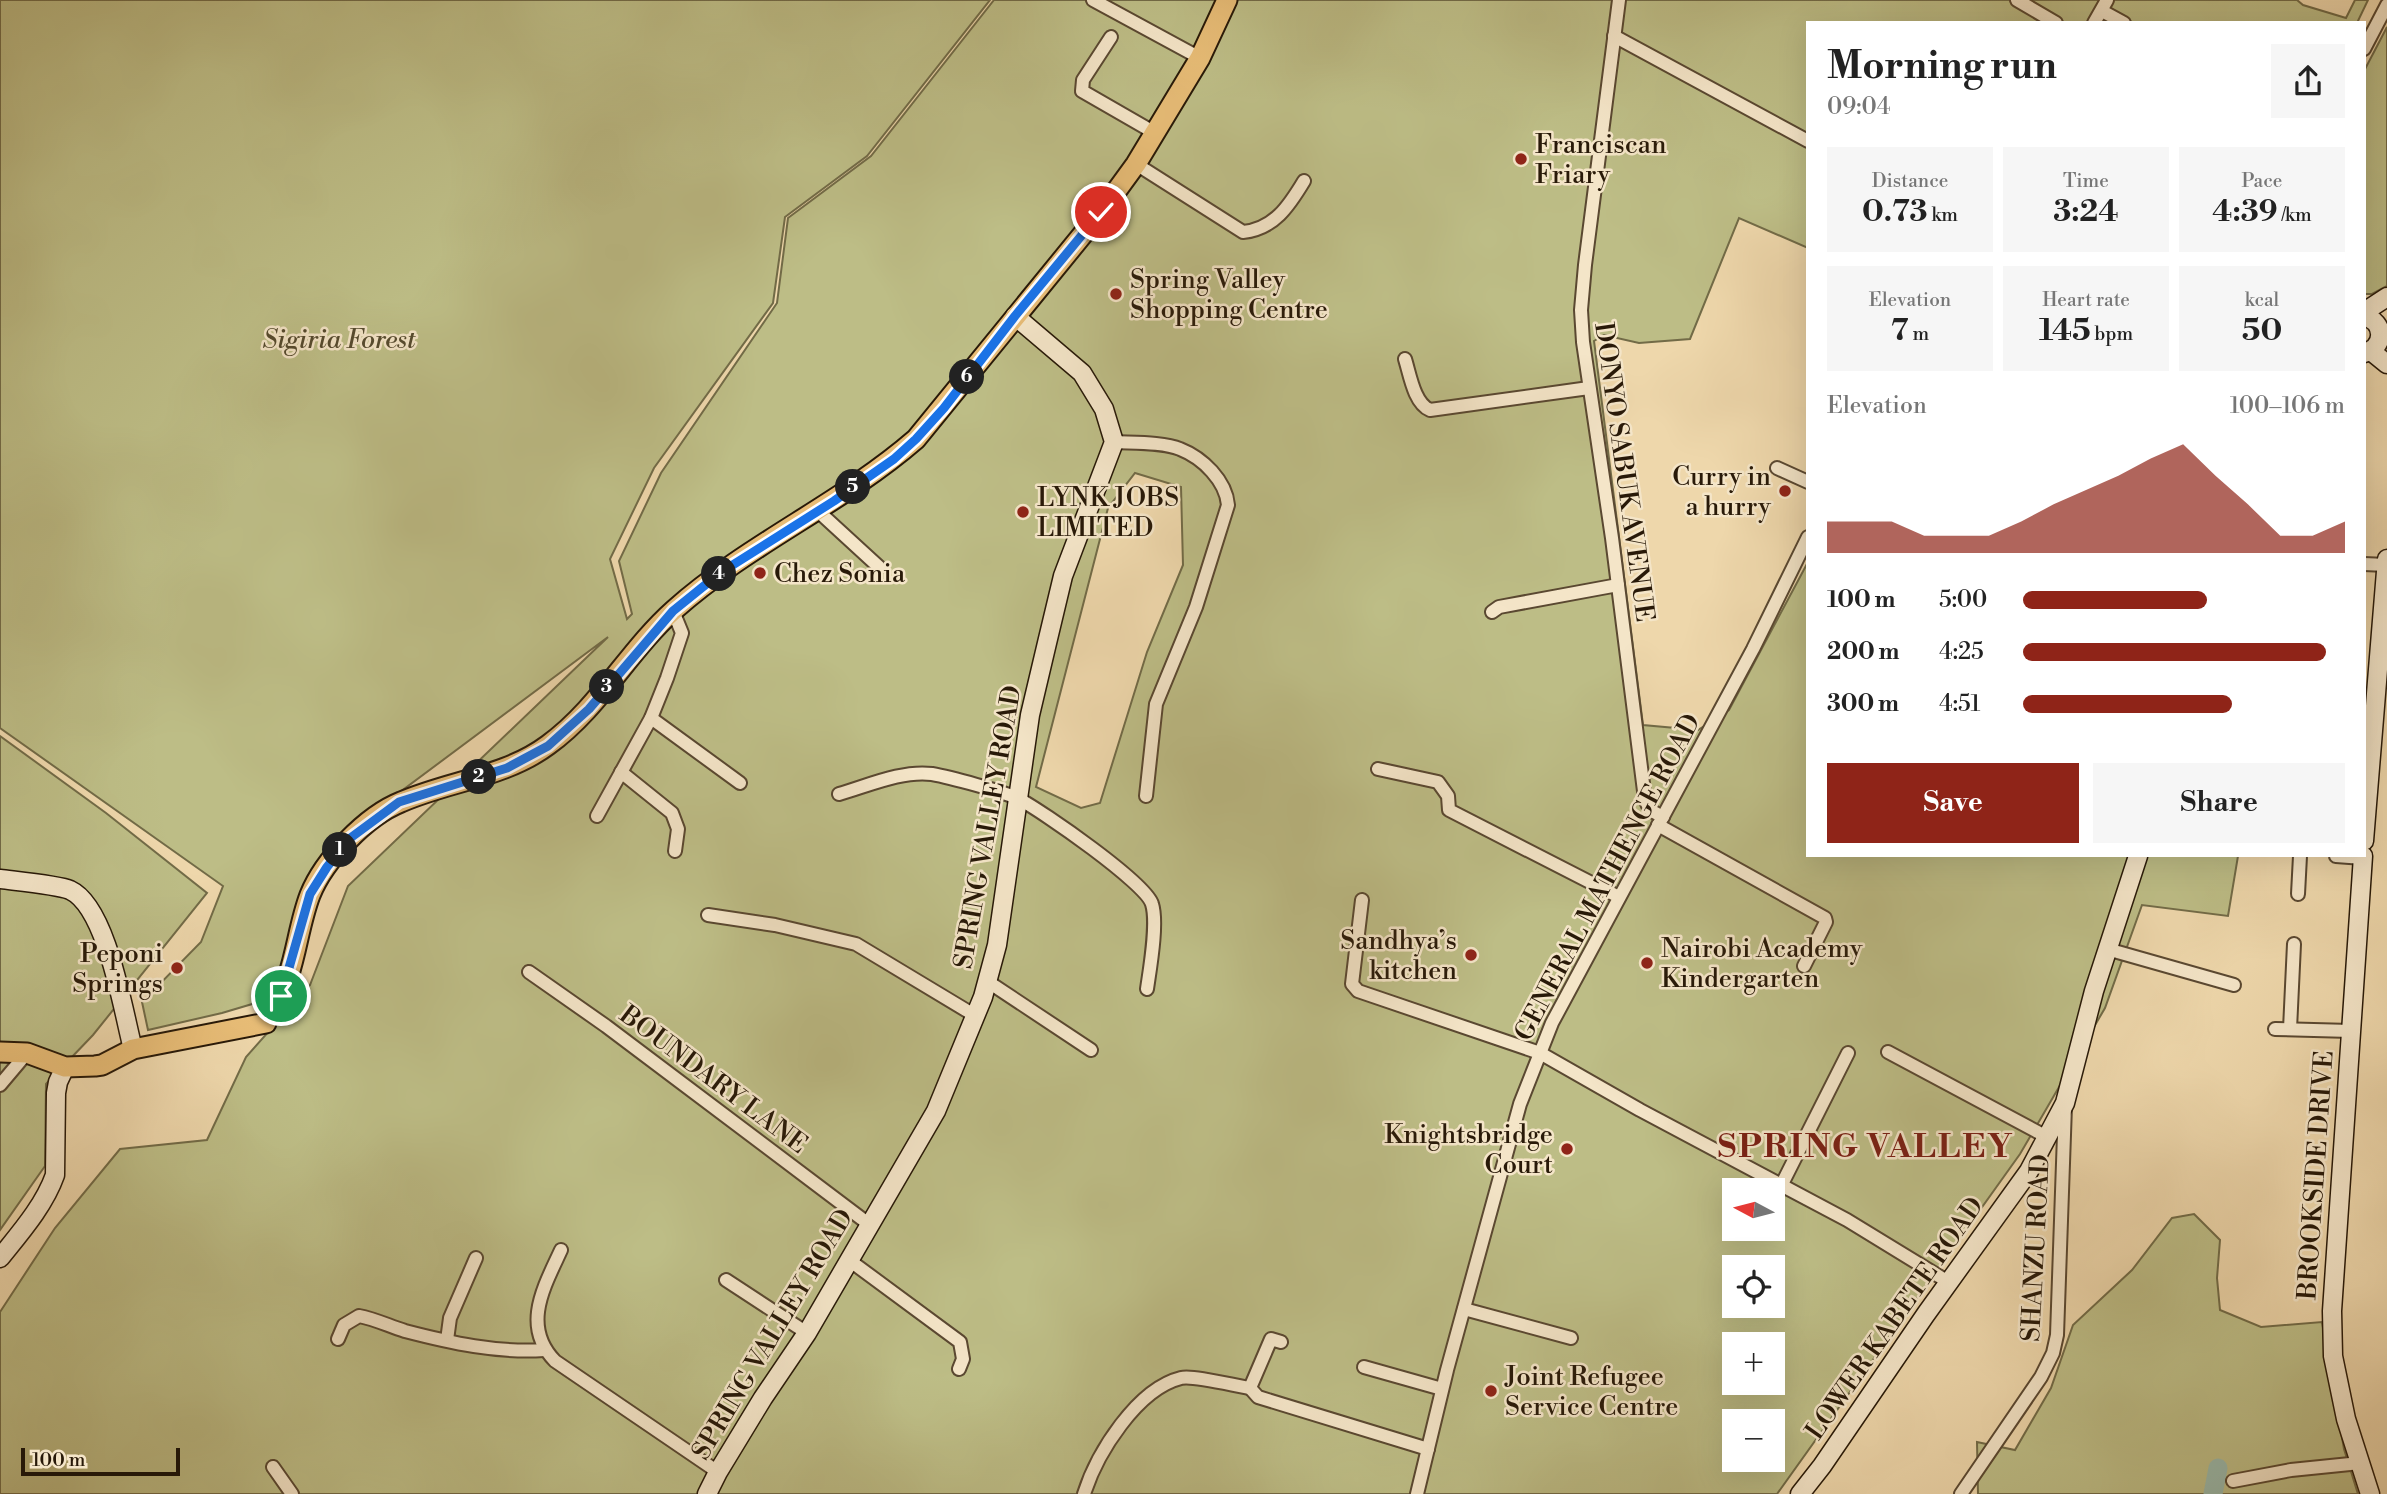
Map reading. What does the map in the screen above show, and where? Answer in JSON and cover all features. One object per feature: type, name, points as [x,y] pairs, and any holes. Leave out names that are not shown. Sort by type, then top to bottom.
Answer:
[{"type":"main road","points":[[0,1052],[26,1053],[65,1068],[102,1065],[133,1049],[266,1023],[268,1011],[281,996],[289,973],[310,894],[349,839],[399,802],[507,768],[548,746],[589,709],[673,611],[720,573],[818,511],[894,459],[916,439],[944,408],[1015,316],[1101,212],[1136,164],[1200,58],[1227,0]]},
{"type":"street","points":[[1094,0],[1200,58]]},
{"type":"street","name":"DONYO SABUK AVENUE","points":[[1619,0],[1581,310],[1645,799],[1660,821]]},
{"type":"street","points":[[2017,0],[2053,21]]},
{"type":"street","points":[[2095,21],[2104,5],[2122,21]]},
{"type":"street","points":[[2366,45],[2387,5]]},
{"type":"street","points":[[1615,36],[1806,140]]},
{"type":"street","points":[[1111,37],[1083,80],[1082,91],[1155,133]]},
{"type":"street","points":[[1136,164],[1243,232],[1276,219],[1292,202],[1304,181]]},
{"type":"street","points":[[2366,313],[2387,297]]},
{"type":"street","points":[[2366,315],[2378,324],[2375,348],[2387,364]]},
{"type":"street","points":[[1015,316],[1082,373],[1104,409],[1114,442],[1178,448],[1191,454],[1206,466],[1227,495],[1228,505],[1196,607],[1156,704],[1146,796]]},
{"type":"street","points":[[1405,359],[1418,399],[1423,407],[1430,410],[1590,388]]},
{"type":"street","name":"SPRING VALLEY ROAD","points":[[707,1494],[763,1398],[807,1333],[936,1111],[983,997],[997,945],[1030,715],[1063,576],[1114,442]]},
{"type":"street","points":[[1777,468],[1806,481]]},
{"type":"street","points":[[818,511],[879,567]]},
{"type":"street","name":"GENERAL MATHENGE ROAD","points":[[1417,1494],[1442,1388],[1520,1104],[1552,1023],[1753,649],[1806,541]]},
{"type":"street","name":"BROOKSIDE DRIVE","points":[[2366,817],[2387,559]]},
{"type":"street","points":[[2366,564],[2386,565]]},
{"type":"street","points":[[1492,612],[1499,607],[1618,585]]},
{"type":"street","points":[[597,816],[651,718],[682,633],[673,611]]},
{"type":"street","points":[[651,718],[740,783]]},
{"type":"street","points":[[1378,769],[1438,782],[1448,796],[1449,810],[1619,897]]},
{"type":"street","points":[[621,772],[673,813],[678,829],[675,851]]},
{"type":"street","points":[[839,794],[904,776],[932,774],[1017,798],[1091,846],[1140,888],[1152,903],[1153,929],[1147,989]]},
{"type":"street","points":[[1660,821],[1825,918],[1826,922],[1804,966]]},
{"type":"street","name":"LOWER KABETE ROAD","points":[[1800,1494],[2022,1182],[2047,1137],[2065,1103],[2107,948],[2138,857]]},
{"type":"street","points":[[2298,894],[2301,857]]},
{"type":"street","name":"BROOKSIDE DRIVE","points":[[2363,857],[2332,1311],[2333,1356],[2346,1419],[2370,1494]]},
{"type":"street","points":[[0,879],[70,890],[89,907],[106,942],[133,1049]]},
{"type":"street","points":[[1362,900],[1352,984],[1358,991],[1540,1053],[1767,1178]]},
{"type":"street","points":[[708,915],[775,925],[856,944],[974,1015]]},
{"type":"street","points":[[2290,1029],[2294,944]]},
{"type":"street","points":[[2107,948],[2234,985]]},
{"type":"street","name":"BOUNDARY LANE","points":[[529,972],[606,1026],[870,1225]]},
{"type":"street","points":[[987,981],[1091,1050]]},
{"type":"street","points":[[2275,1029],[2351,1031]]},
{"type":"street","points":[[1888,1052],[2047,1137]]},
{"type":"street","points":[[0,1085],[26,1053]]},
{"type":"street","points":[[1785,1178],[1848,1054]]},
{"type":"street","points":[[0,1258],[51,1187],[57,1156],[56,1093],[65,1068]]},
{"type":"street","name":"SHANZU ROAD","points":[[1961,1494],[2041,1377],[2053,1353],[2057,1335],[2065,1103]]},
{"type":"street","points":[[1785,1188],[1847,1220],[1950,1283]]},
{"type":"street","points":[[561,1250],[540,1297],[538,1324],[544,1350],[555,1361],[718,1472]]},
{"type":"street","points":[[447,1340],[450,1318],[476,1258]]},
{"type":"street","points":[[849,1260],[960,1342],[963,1359],[959,1369]]},
{"type":"street","points":[[726,1280],[807,1333]]},
{"type":"street","points":[[1464,1309],[1571,1338]]},
{"type":"street","points":[[338,1339],[344,1325],[359,1316],[469,1346],[513,1352],[544,1350]]},
{"type":"street","points":[[1250,1388],[1271,1339],[1281,1342]]},
{"type":"street","points":[[1364,1367],[1442,1388]]},
{"type":"street","points":[[1084,1494],[1109,1439],[1163,1386],[1183,1377],[1250,1388],[1258,1397],[1272,1403],[1428,1450]]},
{"type":"street","points":[[2233,1481],[2291,1470],[2360,1463]]},
{"type":"street","points":[[272,1467],[292,1494]]},
{"type":"green space","name":"Sigiria Forest","points":[[0,0],[990,0],[867,156],[785,217],[773,303],[654,468],[610,559],[627,619],[632,614],[619,561],[661,473],[777,303],[788,218],[871,156],[994,0],[2297,0],[2303,5],[2346,18],[2355,0],[2368,0],[2358,21],[1806,21],[1806,247],[1739,218],[1690,339],[1639,343],[1604,335],[1594,341],[1643,725],[1698,730],[1729,710],[1806,566],[1806,857],[2238,857],[2228,916],[2142,905],[2105,1008],[2020,1154],[1777,1494],[0,1494],[0,1312],[55,1228],[120,1149],[207,1140],[246,1057],[310,985],[348,886],[608,637],[341,836],[285,973],[269,999],[148,1030],[142,1002],[201,942],[223,886],[0,728]],"holes":[[[1135,473],[1181,487],[1183,565],[1147,652],[1100,803],[1081,808],[1036,787],[1108,508]]]},
{"type":"green space","points":[[2387,27],[2387,286],[2372,294],[2366,294],[2366,67]]},
{"type":"green space","points":[[0,736],[106,813],[207,893],[93,1035],[46,1084],[45,1166],[0,1230]]},
{"type":"green space","points":[[2194,1214],[2220,1240],[2217,1278],[2220,1310],[2261,1327],[2322,1322],[2344,1449],[2358,1494],[1978,1494],[1977,1442],[2015,1450],[2051,1388],[2073,1325],[2132,1270],[2172,1218]]},
{"type":"waterway","points":[[2213,1494],[2218,1468]]},
{"type":"place","name":"Franciscan Friary","points":[[1521,159]]},
{"type":"place","name":"Spring Valley Shopping Centre","points":[[1116,294]]},
{"type":"place","name":"Curry in a hurry","points":[[1785,491]]},
{"type":"place","name":"LYNK JOBS LIMITED","points":[[1023,512]]},
{"type":"place","name":"Chez Sonia","points":[[760,573]]},
{"type":"place","name":"Sandhya’s kitchen","points":[[1471,955]]},
{"type":"place","name":"Nairobi Academy Kindergarten","points":[[1647,963]]},
{"type":"place","name":"Peponi Springs","points":[[177,968]]},
{"type":"place","name":"Knightsbridge Court","points":[[1567,1149]]},
{"type":"place","name":"Joint Refugee Service Centre","points":[[1491,1391]]},
{"type":"district","name":"SPRING VALLEY","points":[[1866,1145]]},
{"type":"route","points":[[281,996],[310,894],[349,839],[399,802],[507,768],[548,746],[589,709],[673,611],[720,573],[834,501],[894,459],[944,408],[1015,316],[1101,212]]}]
